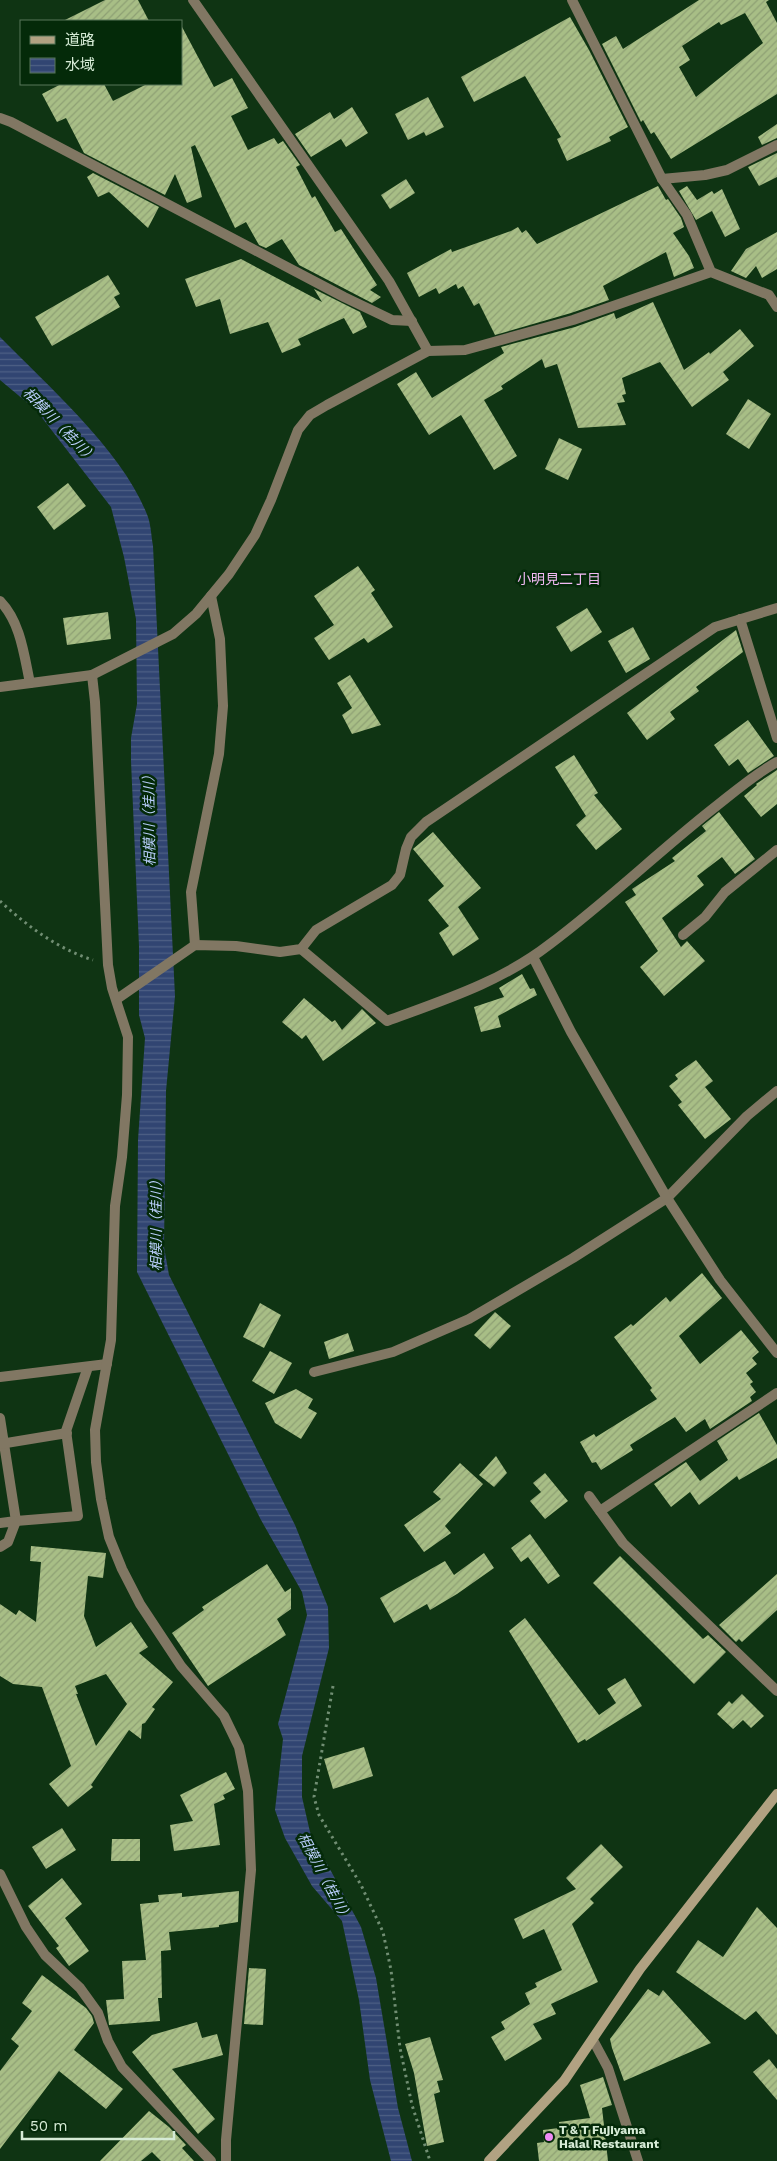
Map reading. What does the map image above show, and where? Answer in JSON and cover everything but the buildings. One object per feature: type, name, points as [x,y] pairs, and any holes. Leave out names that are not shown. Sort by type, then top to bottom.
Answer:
[{"type":"street","points":[[193,0],[389,281],[428,352]]},
{"type":"street","points":[[572,0],[662,179],[687,215],[712,272]]},
{"type":"street","points":[[0,118],[344,297],[392,320],[412,321]]},
{"type":"street","points":[[662,179],[705,175],[728,170],[777,145]]},
{"type":"street","points":[[0,687],[92,675],[118,660],[173,634],[196,614],[229,574],[254,535],[271,500],[298,430],[310,415],[327,404],[428,352],[465,350],[573,320],[712,272],[773,293],[777,307]]},
{"type":"street","points":[[195,945],[191,892],[219,754],[223,706],[220,639],[211,596]]},
{"type":"street","points":[[0,601],[10,611],[16,624],[30,683]]},
{"type":"street","points":[[117,999],[195,945],[236,946],[280,952],[301,949],[316,930],[392,885],[400,875],[411,837],[426,822],[715,626],[777,608]]},
{"type":"street","points":[[740,619],[777,738]]},
{"type":"street","points":[[92,675],[95,702],[108,966],[128,1037],[127,1094],[122,1157],[115,1206],[111,1340],[96,1430],[96,1462],[109,1538],[122,1570],[140,1604],[181,1666],[224,1716],[239,1747],[248,1791],[250,1870],[226,2140],[226,2161]]},
{"type":"street","points":[[301,949],[387,1021],[481,986],[533,957],[624,885],[670,843],[740,787],[777,762]]},
{"type":"street","points":[[683,935],[705,917],[725,892],[777,850]]},
{"type":"street","points":[[533,957],[571,1032],[667,1198],[720,1280],[777,1353]]},
{"type":"street","points":[[314,1372],[393,1352],[469,1319],[573,1258],[667,1198],[747,1116],[777,1091]]},
{"type":"street","points":[[0,1378],[107,1364]]},
{"type":"street","points":[[0,1523],[78,1516],[67,1433],[88,1367]]},
{"type":"street","points":[[600,1511],[777,1393]]},
{"type":"street","points":[[0,1418],[2,1444],[16,1521],[8,1542],[0,1547]]},
{"type":"street","points":[[2,1444],[67,1433]]},
{"type":"street","points":[[589,1496],[623,1543],[777,1691]]},
{"type":"street","points":[[489,2161],[564,2081],[640,1970],[777,1794]]},
{"type":"street","points":[[0,1874],[26,1927],[45,1955],[80,1988],[98,2013],[108,2041],[122,2067],[211,2161]]},
{"type":"street","points":[[593,2040],[608,2068],[638,2161]]},
{"type":"path","points":[[0,901],[14,914],[58,945],[108,966]]},
{"type":"path","points":[[333,1686],[314,1797],[319,1816],[361,1885],[383,1932],[391,1970],[400,2048],[412,2105],[430,2161]]},
{"type":"water","name":"相模川（桂川）","points":[[0,337],[60,397],[101,442],[119,465],[134,489],[149,520],[153,546],[175,996],[166,1091],[164,1247],[169,1275],[295,1525],[328,1607],[329,1648],[302,1756],[302,1797],[310,1832],[361,1927],[376,1978],[398,2108],[412,2161],[391,2161],[370,2080],[359,2000],[342,1921],[312,1886],[285,1838],[275,1810],[283,1739],[278,1724],[307,1615],[302,1592],[261,1520],[137,1272],[138,1140],[145,1038],[139,1015],[139,946],[131,761],[131,738],[137,704],[136,619],[124,557],[111,507],[36,410],[0,380]]},
{"type":"place","name":"T & T Fujiyama Halal Restaurant","points":[[549,2137]]},
{"type":"district","name":"小明見二丁目","points":[[559,579]]}]
